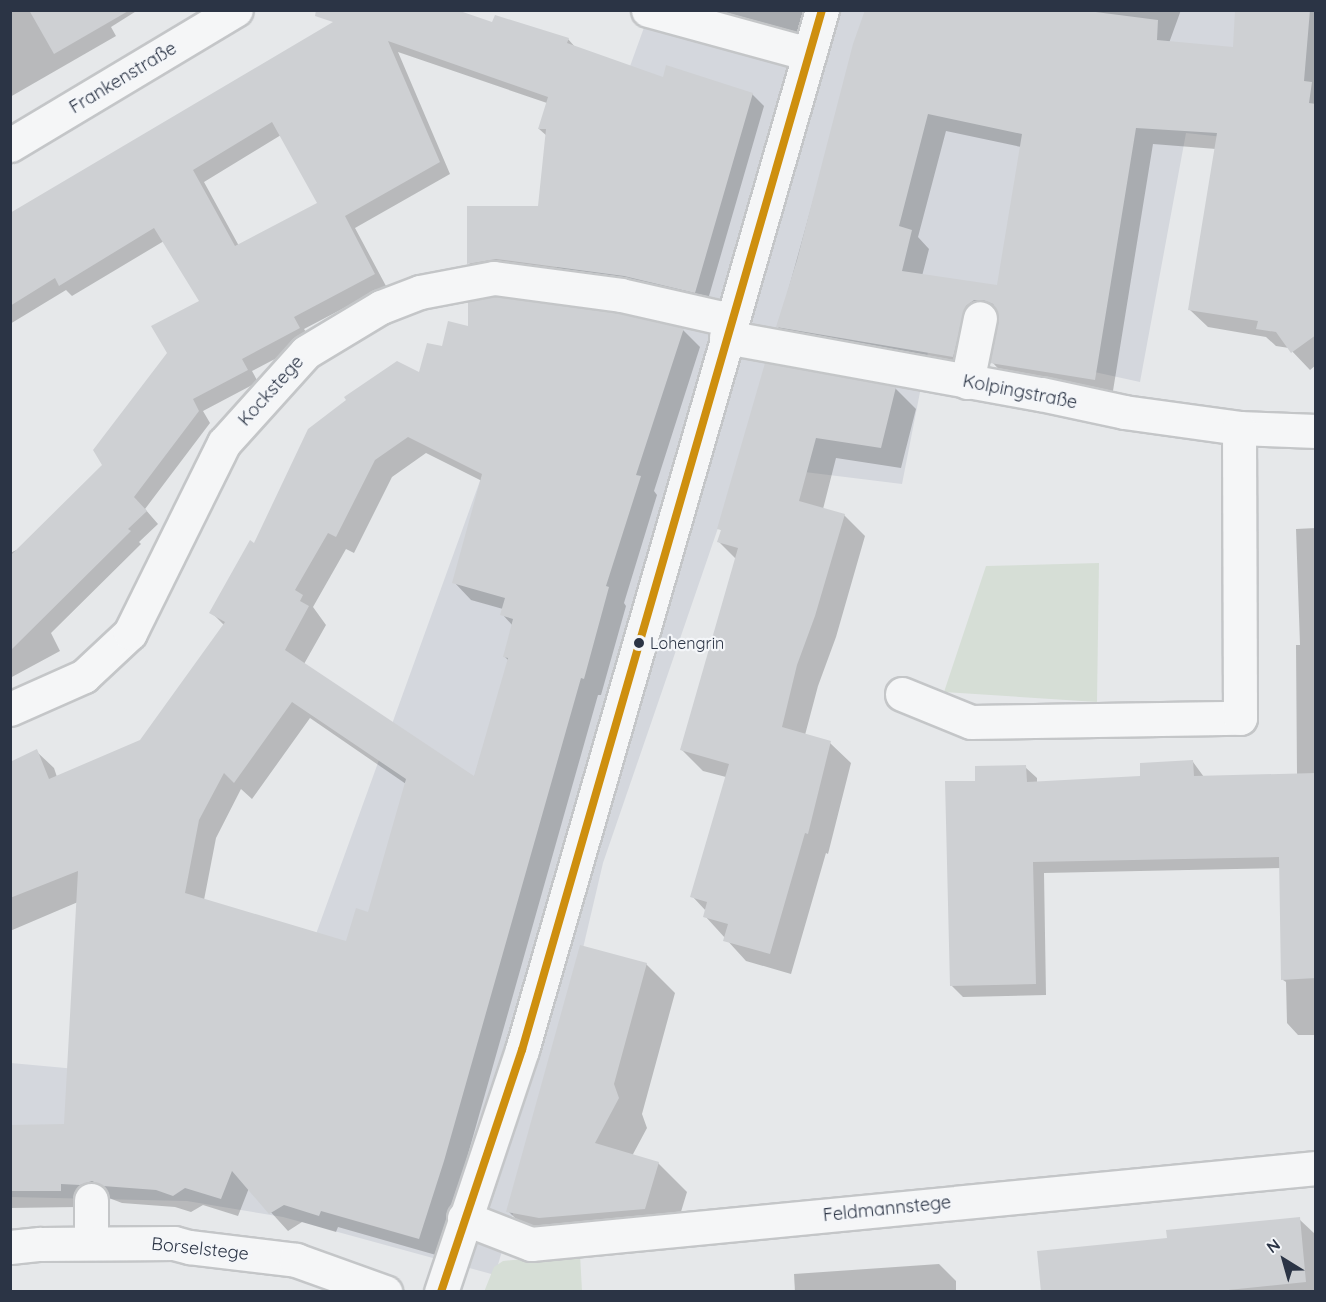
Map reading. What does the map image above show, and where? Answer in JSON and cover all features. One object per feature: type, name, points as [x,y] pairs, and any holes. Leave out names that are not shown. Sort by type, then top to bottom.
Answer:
[{"type":"street","name":"Frankenstraße","points":[[10,145],[236,10]]},
{"type":"street","points":[[648,10],[809,54]]},
{"type":"street","points":[[441,1292],[522,1050],[640,634],[668,548],[728,328],[822,10]]},
{"type":"street","name":"Kockstege","points":[[10,709],[84,676],[130,633],[224,443],[306,352],[381,307],[420,292],[494,278],[621,295],[728,328]]},
{"type":"street","points":[[967,382],[980,318]]},
{"type":"street","name":"Kolpingstraße","points":[[728,328],[967,382],[1124,412],[1239,428],[1316,432]]},
{"type":"street","points":[[902,694],[971,722],[1240,718],[1239,428]]},
{"type":"street","name":"Feldmannstege","points":[[464,1218],[531,1244],[1316,1168]]},
{"type":"street","points":[[91,1200],[91,1243]]},
{"type":"street","name":"Borselstege","points":[[10,1247],[91,1243],[174,1243],[189,1247],[296,1260],[385,1292]]},
{"type":"shaded area","points":[[650,11],[1315,11],[1315,147],[1186,133],[1140,382],[931,336],[902,484],[740,464],[603,863],[553,1076],[495,1275],[283,1217],[187,1201],[11,1197],[11,1063],[261,1086]]},
{"type":"shaded area","points":[[1099,563],[1097,702],[944,692],[986,566]]},
{"type":"shaded area","points":[[580,1254],[582,1291],[484,1292],[494,1267],[503,1261]]},
{"type":"building","points":[[29,10],[130,10],[54,54]]},
{"type":"building","points":[[316,10],[457,10],[492,22],[495,15],[569,38],[567,43],[663,77],[666,65],[753,93],[695,293],[624,276],[496,259],[467,264],[467,206],[538,206],[546,129],[538,129],[548,97],[388,41],[440,162],[345,216],[375,274],[294,317],[300,328],[242,359],[248,370],[193,399],[199,411],[134,497],[147,511],[128,529],[131,531],[10,651],[10,556],[102,465],[93,450],[167,353],[151,326],[199,301],[154,228],[59,286],[55,278],[10,306],[10,213],[333,22],[315,16]],"holes":[[[272,122],[317,203],[235,246],[193,170]]]},
{"type":"building","points":[[865,10],[1080,10],[1158,20],[1157,40],[1233,47],[1235,10],[1310,10],[1304,81],[1312,82],[1309,103],[1316,104],[1316,335],[1291,353],[1276,332],[1256,329],[1258,321],[1188,310],[1217,133],[1136,128],[1095,380],[990,363],[998,313],[993,304],[983,300],[974,300],[966,306],[953,357],[776,327],[797,260],[853,44]],"holes":[[[928,114],[1022,134],[997,285],[902,271],[912,230],[899,226]]]},
{"type":"building","points":[[495,297],[618,313],[684,328],[636,475],[641,476],[606,586],[609,587],[584,679],[581,678],[444,1161],[419,1239],[321,1211],[319,1216],[284,1205],[269,1214],[232,1171],[221,1199],[185,1188],[173,1196],[156,1190],[103,1186],[92,1181],[80,1185],[61,1184],[61,1191],[10,1191],[10,1125],[64,1124],[78,871],[10,898],[10,762],[37,749],[49,779],[140,740],[225,622],[209,613],[250,540],[254,543],[308,429],[346,400],[344,397],[397,361],[419,372],[427,343],[442,346],[448,321],[468,326],[468,302]],"holes":[[[408,437],[482,474],[452,583],[505,598],[500,615],[513,619],[503,657],[508,658],[474,776],[285,650],[309,606],[300,601],[303,595],[295,590],[328,533],[336,537],[375,460]],[[292,702],[406,779],[368,912],[356,908],[346,941],[185,893],[199,820],[224,773],[234,783]]]},
{"type":"building","points":[[765,363],[896,387],[881,448],[816,438],[799,501],[845,514],[815,616],[797,665],[782,727],[831,741],[808,834],[805,833],[770,954],[723,941],[728,924],[703,917],[707,902],[690,897],[729,764],[680,750],[738,548],[717,542],[721,530],[717,529]]},
{"type":"building","points":[[1193,760],[1194,776],[1316,773],[1316,978],[1281,980],[1279,857],[1033,862],[1036,984],[950,986],[945,781],[975,781],[975,766],[1026,765],[1027,782],[1140,776],[1140,763]]},
{"type":"building","points":[[580,945],[647,963],[614,1084],[619,1098],[595,1143],[659,1162],[645,1209],[539,1218],[506,1212]]},
{"type":"building","points":[[1300,1217],[1306,1282],[1209,1292],[1041,1292],[1037,1251],[1167,1238],[1166,1230]]},
{"type":"transit line","points":[[441,1292],[522,1050],[822,10]]},
{"type":"place","name":"Lohengrin","points":[[639,643]]}]
